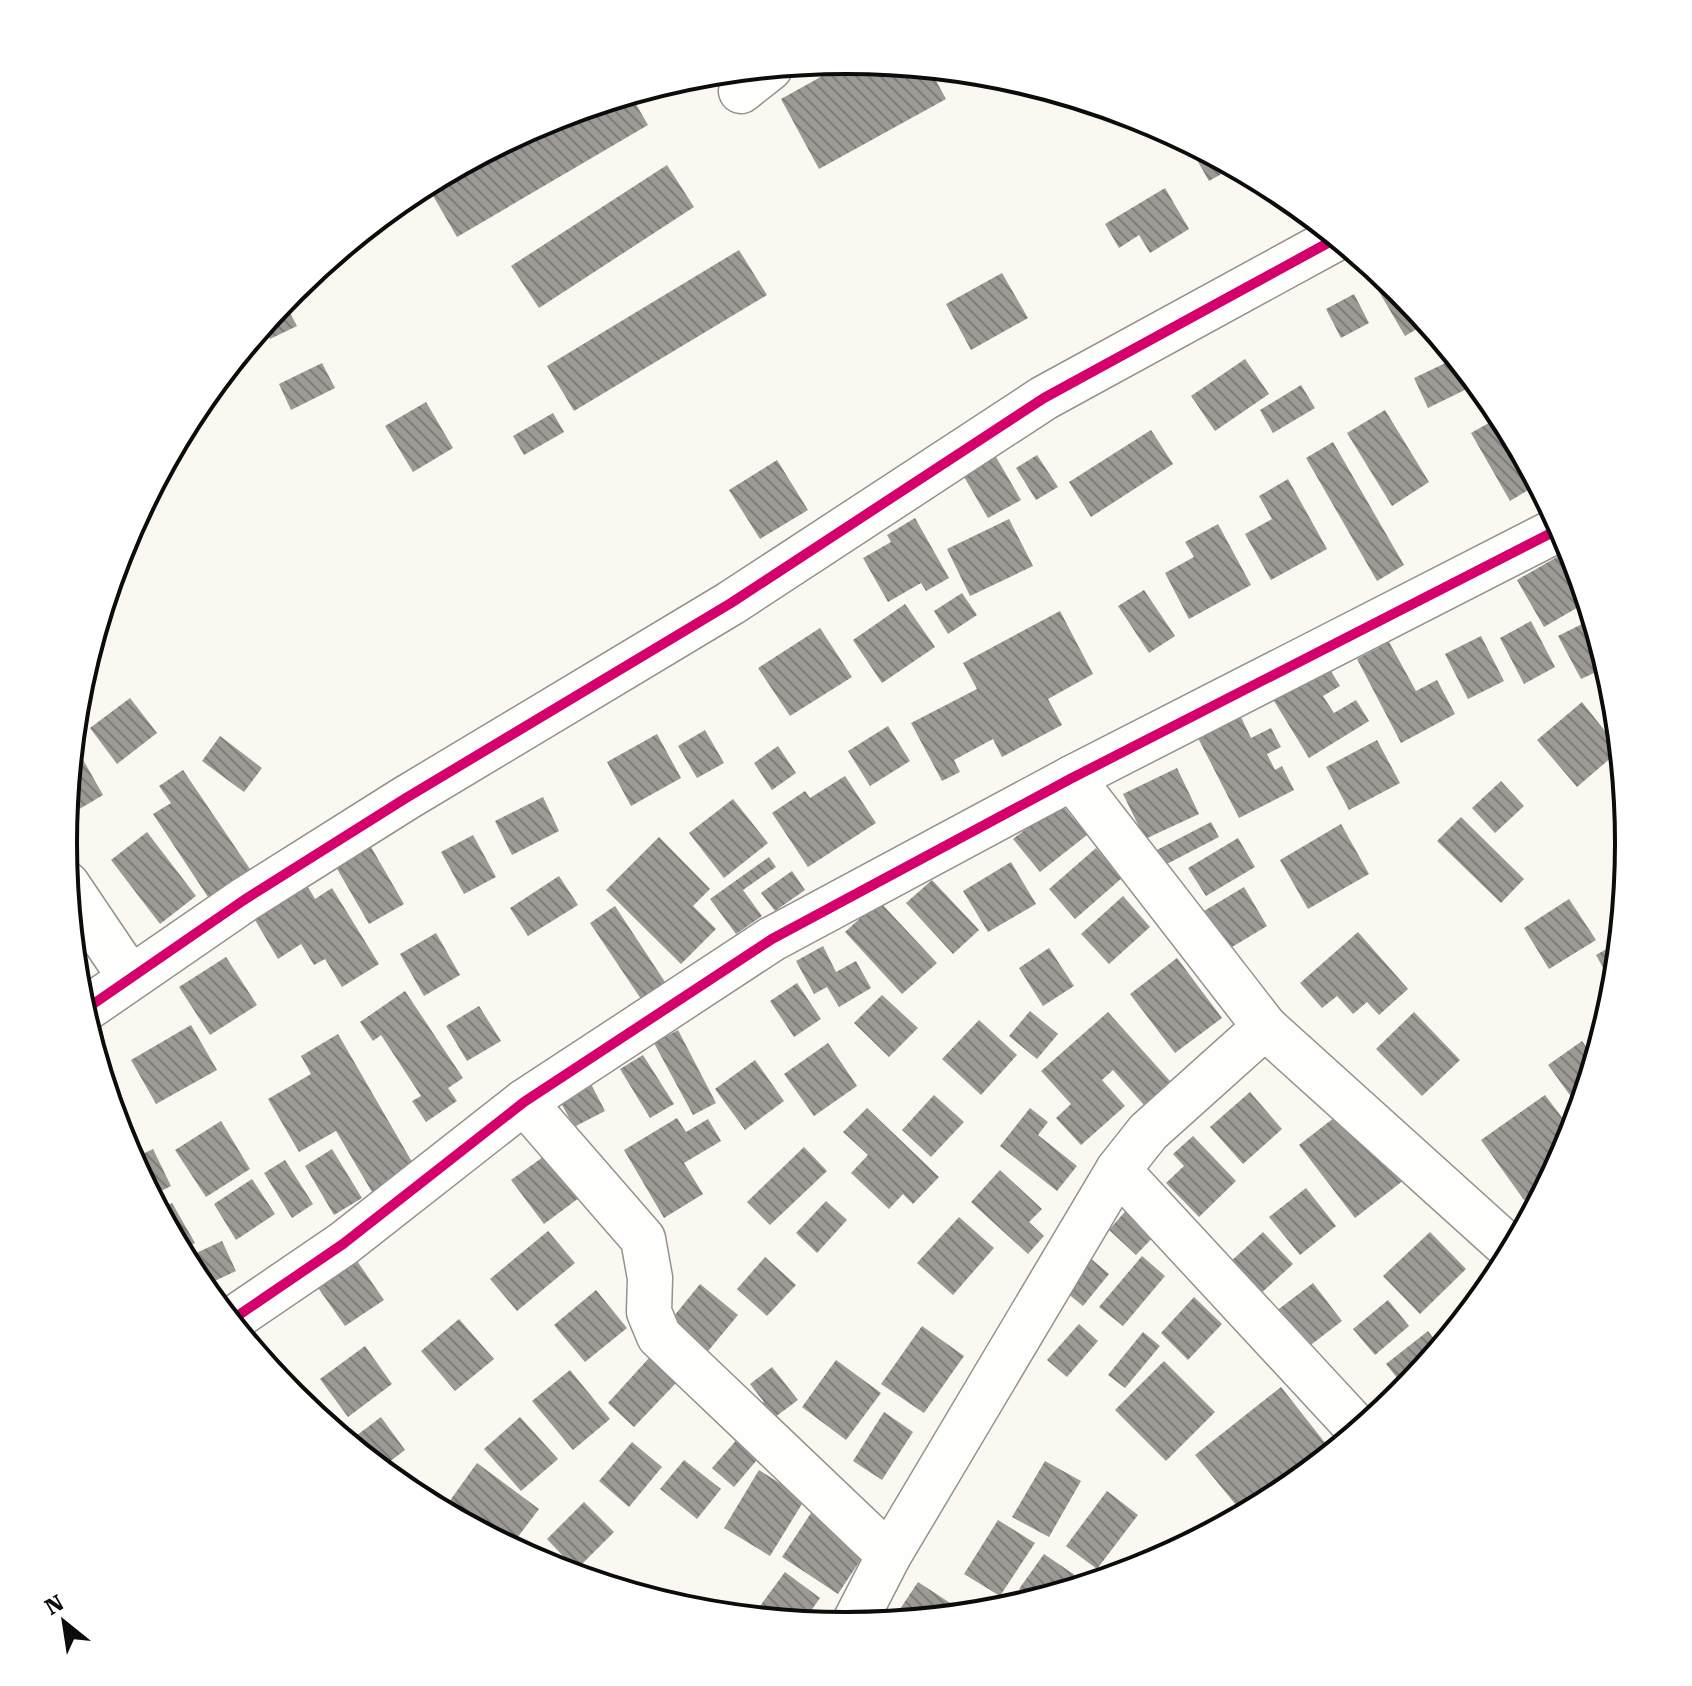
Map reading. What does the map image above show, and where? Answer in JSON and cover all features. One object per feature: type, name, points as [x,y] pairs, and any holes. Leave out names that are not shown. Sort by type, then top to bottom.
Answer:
[{"type":"street","points":[[94,1003],[129,976],[406,798],[731,603],[1044,398],[1327,244]]},
{"type":"street","points":[[239,1315],[343,1244],[524,1102],[772,939],[1072,778],[1549,534]]},
{"type":"street","points":[[1072,778],[1265,1027],[1503,1242]]},
{"type":"street","points":[[80,903],[129,976]]},
{"type":"street","points":[[860,1611],[889,1555],[1118,1170],[1148,1132],[1265,1027]]},
{"type":"street","points":[[524,1102],[643,1239],[650,1278],[649,1312],[659,1336],[889,1555]]},
{"type":"street","points":[[1118,1170],[1352,1422]]},
{"type":"building","points":[[846,74],[936,80],[946,99],[819,169],[781,99],[824,75]]},
{"type":"building","points":[[636,104],[648,125],[457,237],[433,195],[506,153]]},
{"type":"building","points":[[1196,158],[1223,173],[1209,181]]},
{"type":"building","points":[[667,165],[694,207],[539,308],[511,266]]},
{"type":"building","points":[[1165,188],[1189,229],[1150,253],[1139,235],[1119,248],[1105,224]]},
{"type":"building","points":[[739,250],[767,295],[574,411],[547,366]]},
{"type":"building","points":[[1002,273],[1028,318],[971,350],[946,304]]},
{"type":"building","points":[[1375,286],[1417,329],[1405,336]]},
{"type":"building","points":[[1354,294],[1369,323],[1341,338],[1326,309]]},
{"type":"building","points":[[290,312],[297,326],[270,339],[268,336]]},
{"type":"building","points":[[1245,359],[1269,394],[1215,431],[1191,396]]},
{"type":"building","points":[[322,363],[335,388],[291,410],[279,384]]},
{"type":"building","points":[[1446,363],[1466,389],[1428,408],[1414,378]]},
{"type":"building","points":[[1301,385],[1315,408],[1273,433],[1260,410]]},
{"type":"building","points":[[426,402],[453,448],[413,472],[385,426]]},
{"type":"building","points":[[1385,410],[1429,482],[1392,506],[1347,433]]},
{"type":"building","points":[[553,413],[564,432],[524,455],[513,436]]},
{"type":"building","points":[[1489,423],[1529,490],[1510,501],[1471,433]]},
{"type":"building","points":[[1151,430],[1173,464],[1091,517],[1069,482]]},
{"type":"building","points":[[1333,442],[1404,565],[1377,581],[1306,458]]},
{"type":"building","points":[[1037,455],[1058,487],[1036,500],[1016,468]]},
{"type":"building","points":[[996,457],[1021,500],[988,518],[963,475]]},
{"type":"building","points":[[777,460],[808,510],[760,539],[729,490]]},
{"type":"building","points":[[1288,479],[1327,549],[1271,580],[1245,534],[1272,519],[1259,496]]},
{"type":"building","points":[[915,518],[949,578],[926,591],[921,583],[888,602],[863,558],[891,542],[887,535]]},
{"type":"building","points":[[1009,519],[1033,566],[970,596],[947,549]]},
{"type":"building","points":[[1218,524],[1251,585],[1189,619],[1165,573],[1194,557],[1185,542]]},
{"type":"building","points":[[1559,556],[1578,607],[1544,627],[1517,580]]},
{"type":"building","points":[[1144,590],[1175,636],[1149,653],[1118,606]]},
{"type":"building","points":[[962,593],[977,615],[948,634],[934,611]]},
{"type":"building","points":[[905,604],[935,647],[882,683],[853,640]]},
{"type":"building","points":[[1060,611],[1093,674],[1048,699],[1062,725],[1002,757],[993,739],[954,760],[960,772],[942,781],[911,723],[977,689],[963,663]]},
{"type":"building","points":[[1531,621],[1555,667],[1524,684],[1500,638]]},
{"type":"building","points":[[1583,624],[1595,672],[1581,679],[1558,636]]},
{"type":"building","points":[[820,628],[852,677],[790,716],[758,668]]},
{"type":"building","points":[[1481,636],[1504,681],[1468,699],[1445,654]]},
{"type":"building","points":[[1389,642],[1416,691],[1437,680],[1455,714],[1401,743],[1357,659]]},
{"type":"building","points":[[1326,663],[1340,686],[1323,696],[1334,713],[1356,700],[1369,721],[1309,758],[1271,696]]},
{"type":"building","points":[[130,698],[157,733],[117,764],[90,728]]},
{"type":"building","points":[[1582,702],[1606,733],[1610,759],[1577,787],[1537,740]]},
{"type":"building","points":[[1240,715],[1251,738],[1271,728],[1281,747],[1267,754],[1275,770],[1282,766],[1294,790],[1239,818],[1197,736]]},
{"type":"building","points":[[888,726],[910,761],[870,786],[848,751]]},
{"type":"building","points":[[705,730],[724,763],[697,778],[678,746]]},
{"type":"building","points":[[657,734],[681,778],[631,806],[607,762]]},
{"type":"building","points":[[220,736],[262,768],[244,792],[202,761]]},
{"type":"building","points":[[1377,740],[1400,783],[1349,810],[1326,767]]},
{"type":"building","points":[[778,746],[796,773],[772,790],[754,763]]},
{"type":"building","points":[[82,759],[103,795],[78,810]]},
{"type":"building","points":[[1177,768],[1199,814],[1145,839],[1123,794]]},
{"type":"building","points":[[183,770],[250,869],[208,897],[153,814],[171,803],[159,786]]},
{"type":"building","points":[[845,776],[876,823],[808,867],[772,813],[805,791],[810,798]]},
{"type":"building","points":[[1501,781],[1524,806],[1495,833],[1472,808]]},
{"type":"building","points":[[543,797],[559,831],[512,855],[495,821]]},
{"type":"building","points":[[733,799],[768,843],[724,878],[689,833]]},
{"type":"building","points":[[1060,802],[1087,835],[1040,872],[1013,839]]},
{"type":"building","points":[[1461,817],[1524,879],[1501,903],[1437,841]]},
{"type":"building","points":[[1211,822],[1219,837],[1159,868],[1151,853]]},
{"type":"building","points":[[1341,824],[1369,874],[1308,909],[1280,860]]},
{"type":"building","points":[[147,832],[196,896],[160,924],[111,860]]},
{"type":"building","points":[[473,835],[496,877],[464,894],[441,852]]},
{"type":"building","points":[[659,837],[710,889],[693,906],[716,929],[681,964],[606,890]]},
{"type":"building","points":[[1238,838],[1255,867],[1206,896],[1188,868]]},
{"type":"building","points":[[371,847],[404,904],[369,924],[336,867]]},
{"type":"building","points":[[1096,848],[1122,878],[1075,919],[1049,889]]},
{"type":"building","points":[[769,857],[776,867],[743,890],[762,916],[736,934],[710,899]]},
{"type":"building","points":[[1011,862],[1036,904],[988,932],[963,891]]},
{"type":"building","points":[[792,871],[805,890],[775,911],[761,893]]},
{"type":"building","points":[[301,875],[315,899],[332,888],[379,964],[342,987],[325,959],[314,965],[301,944],[278,959],[248,908]]},
{"type":"building","points":[[559,876],[578,905],[528,936],[510,908]]},
{"type":"building","points":[[932,880],[979,930],[953,954],[906,903]]},
{"type":"building","points":[[1244,887],[1267,926],[1227,950],[1204,911]]},
{"type":"building","points":[[1123,896],[1150,927],[1109,964],[1081,934]]},
{"type":"building","points":[[1569,899],[1596,940],[1549,969],[1524,928]]},
{"type":"building","points":[[879,901],[937,963],[902,994],[845,932]]},
{"type":"building","points":[[615,906],[667,985],[643,1002],[590,923]]},
{"type":"building","points":[[1358,932],[1408,989],[1379,1015],[1367,1002],[1353,1014],[1337,996],[1322,1008],[1300,983]]},
{"type":"building","points":[[436,933],[460,975],[424,996],[400,954]]},
{"type":"building","points":[[823,946],[836,972],[856,961],[871,988],[839,1007],[827,987],[814,994],[796,961]]},
{"type":"building","points":[[1049,948],[1074,986],[1043,1006],[1019,968]]},
{"type":"building","points":[[1607,949],[1604,969],[1596,955]]},
{"type":"building","points":[[226,957],[257,1005],[210,1035],[179,987]]},
{"type":"building","points":[[1177,958],[1222,1018],[1175,1053],[1130,994]]},
{"type":"building","points":[[797,983],[821,1019],[794,1037],[770,1001]]},
{"type":"building","points":[[405,991],[463,1078],[448,1088],[457,1101],[426,1122],[412,1101],[421,1096],[381,1035],[373,1041],[360,1022]]},
{"type":"building","points":[[882,995],[918,1028],[889,1057],[854,1023]]},
{"type":"building","points":[[479,1006],[501,1041],[467,1061],[446,1026]]},
{"type":"building","points":[[1030,1011],[1058,1034],[1037,1059],[1009,1036]]},
{"type":"building","points":[[1108,1012],[1170,1081],[1144,1105],[1113,1070],[1102,1080],[1125,1106],[1081,1145],[1056,1118],[1071,1104],[1041,1071]]},
{"type":"building","points":[[1414,1012],[1460,1060],[1422,1096],[1376,1049]]},
{"type":"building","points":[[979,1020],[1017,1055],[981,1095],[942,1059]]},
{"type":"building","points":[[191,1025],[217,1070],[156,1104],[131,1060]]},
{"type":"building","points":[[678,1030],[716,1103],[693,1115],[654,1043]]},
{"type":"building","points":[[338,1034],[415,1167],[372,1192],[336,1131],[299,1152],[268,1099],[311,1074],[301,1056]]},
{"type":"building","points":[[1582,1041],[1587,1048],[1571,1097],[1548,1065]]},
{"type":"building","points":[[828,1043],[857,1086],[814,1116],[784,1074]]},
{"type":"building","points":[[643,1055],[674,1104],[650,1118],[620,1069]]},
{"type":"building","points":[[755,1060],[784,1101],[745,1130],[715,1089]]},
{"type":"building","points":[[591,1084],[605,1111],[574,1127],[560,1101]]},
{"type":"building","points":[[1250,1092],[1282,1129],[1243,1164],[1210,1127]]},
{"type":"building","points":[[934,1095],[964,1122],[931,1157],[902,1130]]},
{"type":"building","points":[[1545,1095],[1563,1119],[1536,1183],[1524,1200],[1481,1140]]},
{"type":"building","points":[[1348,1107],[1404,1180],[1355,1218],[1299,1145]]},
{"type":"building","points":[[867,1108],[939,1177],[913,1204],[903,1194],[889,1209],[851,1173],[868,1155],[843,1132]]},
{"type":"building","points":[[1030,1108],[1048,1122],[1038,1135],[1077,1166],[1057,1191],[1000,1146]]},
{"type":"building","points":[[677,1118],[686,1132],[708,1119],[721,1141],[684,1163],[703,1194],[664,1218],[624,1150]]},
{"type":"building","points":[[221,1121],[250,1169],[206,1197],[175,1150]]},
{"type":"building","points":[[1193,1136],[1236,1181],[1199,1217],[1166,1183],[1184,1166],[1173,1154]]},
{"type":"building","points":[[804,1147],[827,1171],[770,1225],[747,1202]]},
{"type":"building","points":[[153,1149],[171,1186],[160,1191],[143,1154]]},
{"type":"building","points":[[332,1149],[362,1198],[334,1215],[305,1166]]},
{"type":"building","points":[[550,1152],[583,1195],[544,1224],[511,1180]]},
{"type":"building","points":[[285,1160],[313,1204],[292,1218],[264,1173]]},
{"type":"building","points":[[1000,1170],[1042,1209],[1029,1222],[1044,1236],[1028,1254],[971,1202]]},
{"type":"building","points":[[252,1179],[275,1214],[236,1240],[214,1204]]},
{"type":"building","points":[[1306,1188],[1336,1226],[1300,1255],[1269,1217]]},
{"type":"building","points":[[826,1201],[847,1220],[817,1253],[796,1233]]},
{"type":"building","points":[[172,1203],[195,1243],[191,1245],[168,1205]]},
{"type":"building","points":[[1129,1207],[1157,1233],[1136,1255],[1109,1230]]},
{"type":"building","points":[[959,1217],[994,1248],[953,1295],[917,1263]]},
{"type":"building","points":[[548,1231],[575,1263],[517,1311],[490,1279]]},
{"type":"building","points":[[1263,1232],[1293,1264],[1258,1296],[1229,1263]]},
{"type":"building","points":[[1430,1232],[1466,1269],[1420,1314],[1383,1276]]},
{"type":"building","points":[[222,1241],[236,1271],[215,1281],[196,1253]]},
{"type":"building","points":[[1083,1252],[1109,1274],[1083,1306],[1056,1284]]},
{"type":"building","points":[[1142,1256],[1165,1276],[1123,1326],[1099,1307]]},
{"type":"building","points":[[765,1257],[796,1285],[767,1316],[737,1289]]},
{"type":"building","points":[[355,1258],[384,1300],[345,1326],[316,1285]]},
{"type":"building","points":[[1313,1283],[1342,1321],[1295,1357],[1267,1318]]},
{"type":"building","points":[[700,1284],[738,1315],[699,1362],[661,1332]]},
{"type":"building","points":[[596,1290],[627,1328],[585,1362],[554,1325]]},
{"type":"building","points":[[1194,1297],[1222,1324],[1188,1360],[1161,1333]]},
{"type":"building","points":[[1388,1300],[1409,1326],[1375,1355],[1353,1329]]},
{"type":"building","points":[[459,1319],[494,1359],[455,1391],[421,1351]]},
{"type":"building","points":[[1079,1324],[1098,1341],[1067,1377],[1047,1360]]},
{"type":"building","points":[[922,1326],[964,1356],[924,1413],[881,1384]]},
{"type":"building","points":[[1428,1331],[1434,1338],[1398,1379],[1386,1364]]},
{"type":"building","points":[[1143,1332],[1160,1346],[1125,1388],[1108,1375]]},
{"type":"building","points":[[365,1346],[392,1384],[348,1417],[320,1379]]},
{"type":"building","points":[[649,1358],[676,1383],[634,1427],[608,1403]]},
{"type":"building","points":[[836,1360],[881,1393],[846,1440],[802,1407]]},
{"type":"building","points":[[1164,1361],[1215,1412],[1166,1461],[1115,1410]]},
{"type":"building","points":[[772,1367],[798,1400],[763,1426],[752,1411],[764,1402],[750,1384]]},
{"type":"building","points":[[570,1370],[610,1419],[573,1450],[532,1401]]},
{"type":"building","points":[[1281,1387],[1326,1443],[1236,1505],[1195,1455]]},
{"type":"building","points":[[884,1412],[913,1432],[882,1480],[853,1461]]},
{"type":"building","points":[[381,1417],[405,1450],[390,1461],[357,1435]]},
{"type":"building","points":[[520,1417],[558,1459],[521,1491],[484,1449]]},
{"type":"building","points":[[740,1436],[762,1454],[734,1487],[712,1468]]},
{"type":"building","points":[[632,1442],[662,1467],[629,1507],[599,1481]]},
{"type":"building","points":[[684,1460],[721,1489],[697,1519],[660,1489]]},
{"type":"building","points":[[1045,1461],[1081,1481],[1049,1537],[1012,1517]]},
{"type":"building","points":[[477,1463],[539,1509],[517,1538],[449,1502]]},
{"type":"building","points":[[759,1470],[805,1499],[770,1556],[724,1528]]},
{"type":"building","points":[[1107,1491],[1138,1515],[1097,1569],[1066,1546]]},
{"type":"building","points":[[584,1502],[614,1532],[582,1564],[565,1558],[547,1539]]},
{"type":"building","points":[[811,1513],[867,1550],[838,1594],[782,1557]]},
{"type":"building","points":[[998,1520],[1035,1543],[1000,1596],[964,1574]]},
{"type":"building","points":[[1044,1554],[1076,1576],[1022,1591],[1019,1589]]},
{"type":"building","points":[[785,1572],[820,1598],[811,1611],[760,1606]]},
{"type":"building","points":[[918,1582],[952,1604],[946,1605],[900,1610]]},
{"type":"cycle path","points":[[94,1003],[244,900],[406,798],[731,603],[1044,398],[1327,244]]},
{"type":"cycle path","points":[[239,1315],[343,1244],[524,1102],[772,939],[1072,778],[1549,534]]}]
